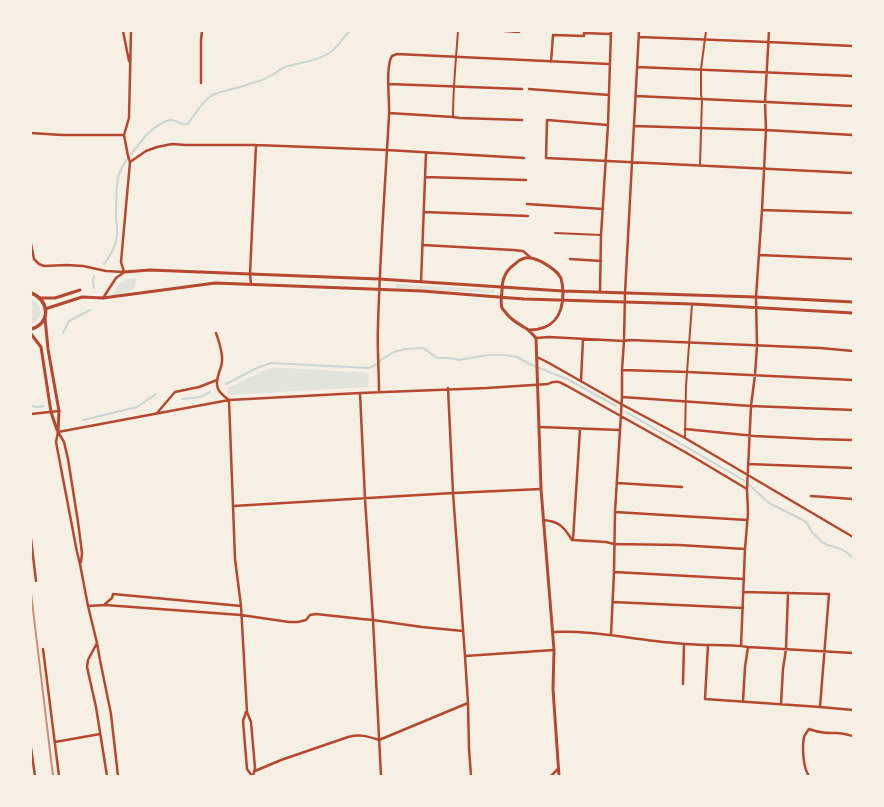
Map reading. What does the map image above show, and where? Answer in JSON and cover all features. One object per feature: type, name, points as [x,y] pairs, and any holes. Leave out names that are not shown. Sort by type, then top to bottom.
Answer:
[{"type":"main road","points":[[31,294],[39,298],[45,309],[45,318],[40,325],[31,330]]},
{"type":"street","points":[[123,31],[130,68]]},
{"type":"street","points":[[124,272],[121,262],[130,162],[124,135],[129,118],[131,31]]},
{"type":"street","points":[[201,83],[202,31]]},
{"type":"street","points":[[452,117],[458,31]]},
{"type":"street","points":[[505,31],[519,32]]},
{"type":"street","points":[[611,635],[614,572],[614,512],[622,397],[625,293],[639,31]]},
{"type":"street","points":[[700,165],[702,99],[701,69],[706,31]]},
{"type":"street","points":[[741,646],[748,513],[747,489],[751,406],[757,346],[756,297],[766,130],[765,102],[769,31]]},
{"type":"street","points":[[551,62],[553,35],[584,36],[584,33],[610,33],[608,125],[601,235],[600,292]]},
{"type":"street","points":[[639,37],[853,46]]},
{"type":"street","points":[[379,392],[379,279],[389,113],[389,65],[392,56],[397,54],[456,58],[609,64]]},
{"type":"street","points":[[637,66],[853,76]]},
{"type":"street","points":[[389,84],[522,89]]},
{"type":"street","points":[[529,89],[609,96]]},
{"type":"street","points":[[636,96],[853,106]]},
{"type":"street","points":[[389,113],[460,118],[522,120]]},
{"type":"street","points":[[608,125],[548,120],[546,158],[764,168],[853,174]]},
{"type":"street","points":[[634,126],[766,130],[853,135]]},
{"type":"street","points":[[31,133],[62,135],[124,135]]},
{"type":"street","points":[[130,162],[146,151],[172,144],[256,145],[387,150],[524,158]]},
{"type":"street","points":[[251,284],[250,274],[256,145]]},
{"type":"street","points":[[421,282],[426,153]]},
{"type":"street","points":[[425,177],[526,180]]},
{"type":"street","points":[[527,204],[603,209]]},
{"type":"street","points":[[762,210],[853,213]]},
{"type":"street","points":[[424,212],[528,216]]},
{"type":"street","points":[[555,233],[601,235]]},
{"type":"street","points":[[31,244],[34,259],[39,264],[44,266],[83,266],[106,272],[150,270],[379,279],[563,291],[756,297],[853,302]]},
{"type":"street","points":[[423,245],[523,251],[531,258],[552,267],[561,278],[563,291],[563,300],[558,316],[550,325],[544,328],[529,330]]},
{"type":"street","points":[[759,254],[853,259]]},
{"type":"street","points":[[531,258],[519,260],[505,275],[501,298],[502,308],[509,318],[529,330],[536,338],[541,489],[553,632],[554,689],[559,776]]},
{"type":"street","points":[[570,259],[601,261]]},
{"type":"street","points":[[103,298],[116,278],[124,272]]},
{"type":"street","points":[[45,309],[82,297],[103,298],[215,283],[422,291],[501,298],[692,304],[853,313]]},
{"type":"street","points":[[39,298],[56,298],[80,290]]},
{"type":"street","points":[[685,438],[686,386],[692,304]]},
{"type":"street","points":[[45,318],[48,349],[59,411],[56,442],[77,552],[111,714],[118,776]]},
{"type":"street","points":[[31,334],[41,347],[51,412],[58,432],[64,442],[68,459],[82,553],[80,564]]},
{"type":"street","points":[[216,334],[223,359],[216,384],[218,390],[229,400]]},
{"type":"street","points":[[536,338],[549,337],[624,341],[690,342],[853,351]]},
{"type":"street","points":[[581,381],[583,339]]},
{"type":"street","points":[[537,357],[685,438],[853,537]]},
{"type":"street","points":[[622,370],[853,380]]},
{"type":"street","points":[[157,413],[175,392],[200,387],[217,380]]},
{"type":"street","points":[[58,432],[229,400],[448,388],[487,388],[548,384],[552,381],[556,381],[685,452],[747,489]]},
{"type":"street","points":[[448,388],[453,493],[468,703],[471,776]]},
{"type":"street","points":[[360,393],[381,776]]},
{"type":"street","points":[[622,397],[751,406],[853,410]]},
{"type":"street","points":[[229,400],[235,559],[241,606],[247,712],[251,722],[255,768],[252,776],[247,769],[243,722],[247,712]]},
{"type":"street","points":[[31,414],[59,411]]},
{"type":"street","points":[[540,427],[620,430]]},
{"type":"street","points":[[572,540],[580,429]]},
{"type":"street","points":[[686,429],[755,436],[853,440]]},
{"type":"street","points":[[748,464],[853,468]]},
{"type":"street","points":[[617,483],[682,487]]},
{"type":"street","points":[[233,506],[541,489]]},
{"type":"street","points":[[811,496],[853,498]]},
{"type":"street","points":[[614,512],[747,520]]},
{"type":"street","points":[[543,520],[553,521],[564,527],[572,540]]},
{"type":"street","points":[[31,539],[36,581]]},
{"type":"street","points":[[572,540],[606,542],[614,544],[679,545],[745,549]]},
{"type":"street","points":[[614,572],[744,579]]},
{"type":"street","points":[[743,592],[829,594],[820,707]]},
{"type":"street","points":[[781,704],[786,649],[788,593]]},
{"type":"street","points":[[105,605],[112,598],[113,594],[241,606]]},
{"type":"street","points":[[613,602],[743,608]]},
{"type":"street","points":[[88,606],[105,605],[241,615],[290,622],[306,620],[310,615],[316,614],[463,631]]},
{"type":"street","points":[[553,632],[570,631],[684,644],[853,653]]},
{"type":"street","points":[[97,643],[88,660],[88,667],[107,776]]},
{"type":"street","points":[[683,684],[684,644]]},
{"type":"street","points":[[708,645],[705,699],[853,710]]},
{"type":"street","points":[[743,701],[745,666],[748,647]]},
{"type":"street","points":[[43,649],[59,776]]},
{"type":"street","points":[[465,656],[554,650]]},
{"type":"street","points":[[254,772],[281,760],[348,737],[363,735],[379,740],[468,703]]},
{"type":"street","points":[[808,776],[803,745],[805,735],[809,729],[816,732],[839,733],[853,736]]},
{"type":"street","points":[[55,742],[100,734]]},
{"type":"street","points":[[31,748],[34,776]]},
{"type":"street","points":[[551,776],[559,768]]},
{"type":"shaded area","points":[[127,279],[137,279],[134,289],[111,296],[120,283]]},
{"type":"shaded area","points":[[396,284],[495,290],[494,293],[396,288]]},
{"type":"shaded area","points":[[31,299],[38,304],[41,312],[38,319],[31,324]]},
{"type":"shaded area","points":[[273,368],[369,373],[368,387],[228,395],[228,388]]},
{"type":"waterway","points":[[104,264],[112,251],[117,237],[116,198],[119,173],[121,168],[142,140],[156,126],[170,120],[187,124],[204,102],[211,96],[261,80],[285,67],[324,56],[335,48],[350,31]]},
{"type":"waterway","points":[[94,276],[94,288]]},
{"type":"waterway","points":[[63,333],[69,321],[90,310]]},
{"type":"waterway","points":[[226,384],[257,368],[271,363],[369,368],[394,352],[405,349],[422,348],[438,358],[459,360],[488,355],[517,357],[532,365],[567,379],[616,406]]},
{"type":"waterway","points":[[182,399],[200,397],[210,392]]},
{"type":"waterway","points":[[83,420],[137,407],[156,394]]},
{"type":"waterway","points":[[31,406],[44,406]]},
{"type":"waterway","points":[[626,412],[745,481],[769,503],[807,523],[812,532],[822,542],[841,549],[853,558]]},
{"type":"railway","points":[[31,593],[53,776]]}]
